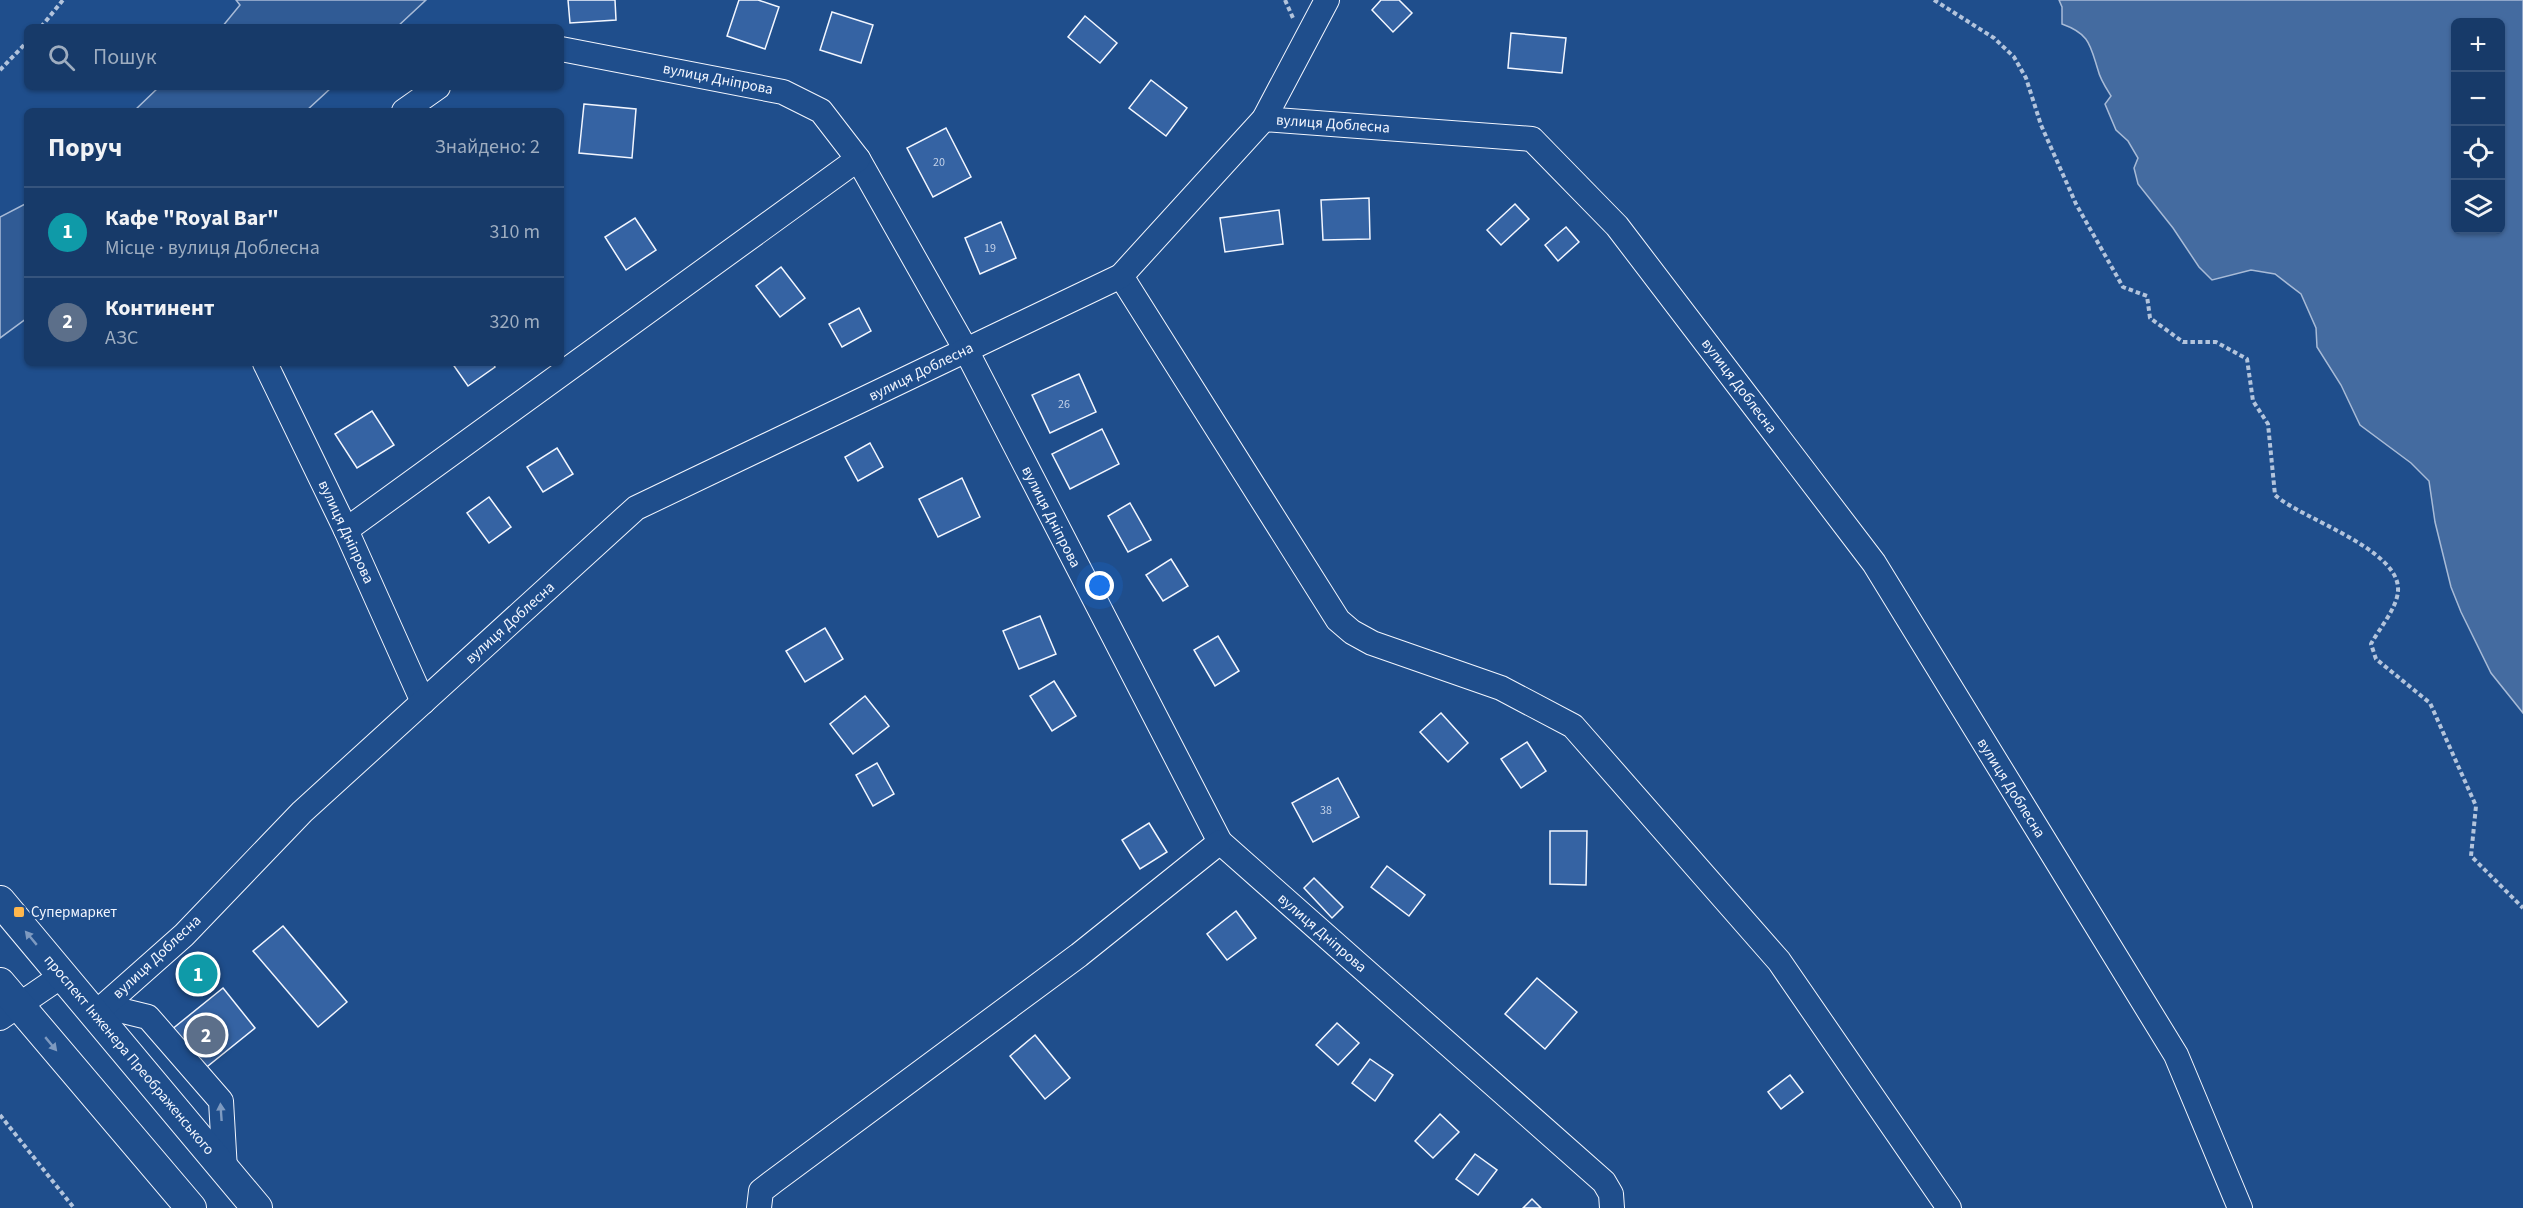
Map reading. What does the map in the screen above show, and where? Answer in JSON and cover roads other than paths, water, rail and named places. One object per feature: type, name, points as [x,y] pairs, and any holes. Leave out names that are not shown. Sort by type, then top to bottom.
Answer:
[{"type":"main road","name":"проспект Інженера Преображенського","points":[[0,901],[63,975],[100,1010],[257,1208]]},
{"type":"main road","points":[[0,983],[10,1013],[191,1208]]},
{"type":"street","points":[[1264,119],[1327,0]]},
{"type":"street","name":"вулиця Дніпрова","points":[[564,50],[783,92],[821,111],[858,159],[966,350],[1220,842],[1604,1182],[1611,1194],[1612,1208]]},
{"type":"street","points":[[408,108],[434,90]]},
{"type":"street","name":"вулиця Доблесна","points":[[100,1010],[184,935],[302,812],[636,508],[1121,276],[1264,119],[1532,139],[1617,226],[1874,563],[2176,1055],[2240,1208]]},
{"type":"street","points":[[346,530],[858,159]]},
{"type":"street","points":[[1121,276],[1338,620],[1352,632],[1372,643],[1500,688],[1573,726],[1779,961],[1949,1208]]},
{"type":"street","name":"вулиця Дніпрова","points":[[266,366],[346,530],[423,702]]},
{"type":"street","points":[[759,1208],[761,1191],[774,1180],[1079,955],[1220,842]]},
{"type":"street","points":[[10,1013],[63,975]]},
{"type":"street","points":[[100,1010],[148,1017],[221,1101],[225,1170]]},
{"type":"place","name":"Супермаркет","points":[[19,912]]},
{"type":"place","name":"Кафе \"Royal Bar\"","points":[[198,974]]},
{"type":"place","name":"Континент","points":[[206,1035]]}]
